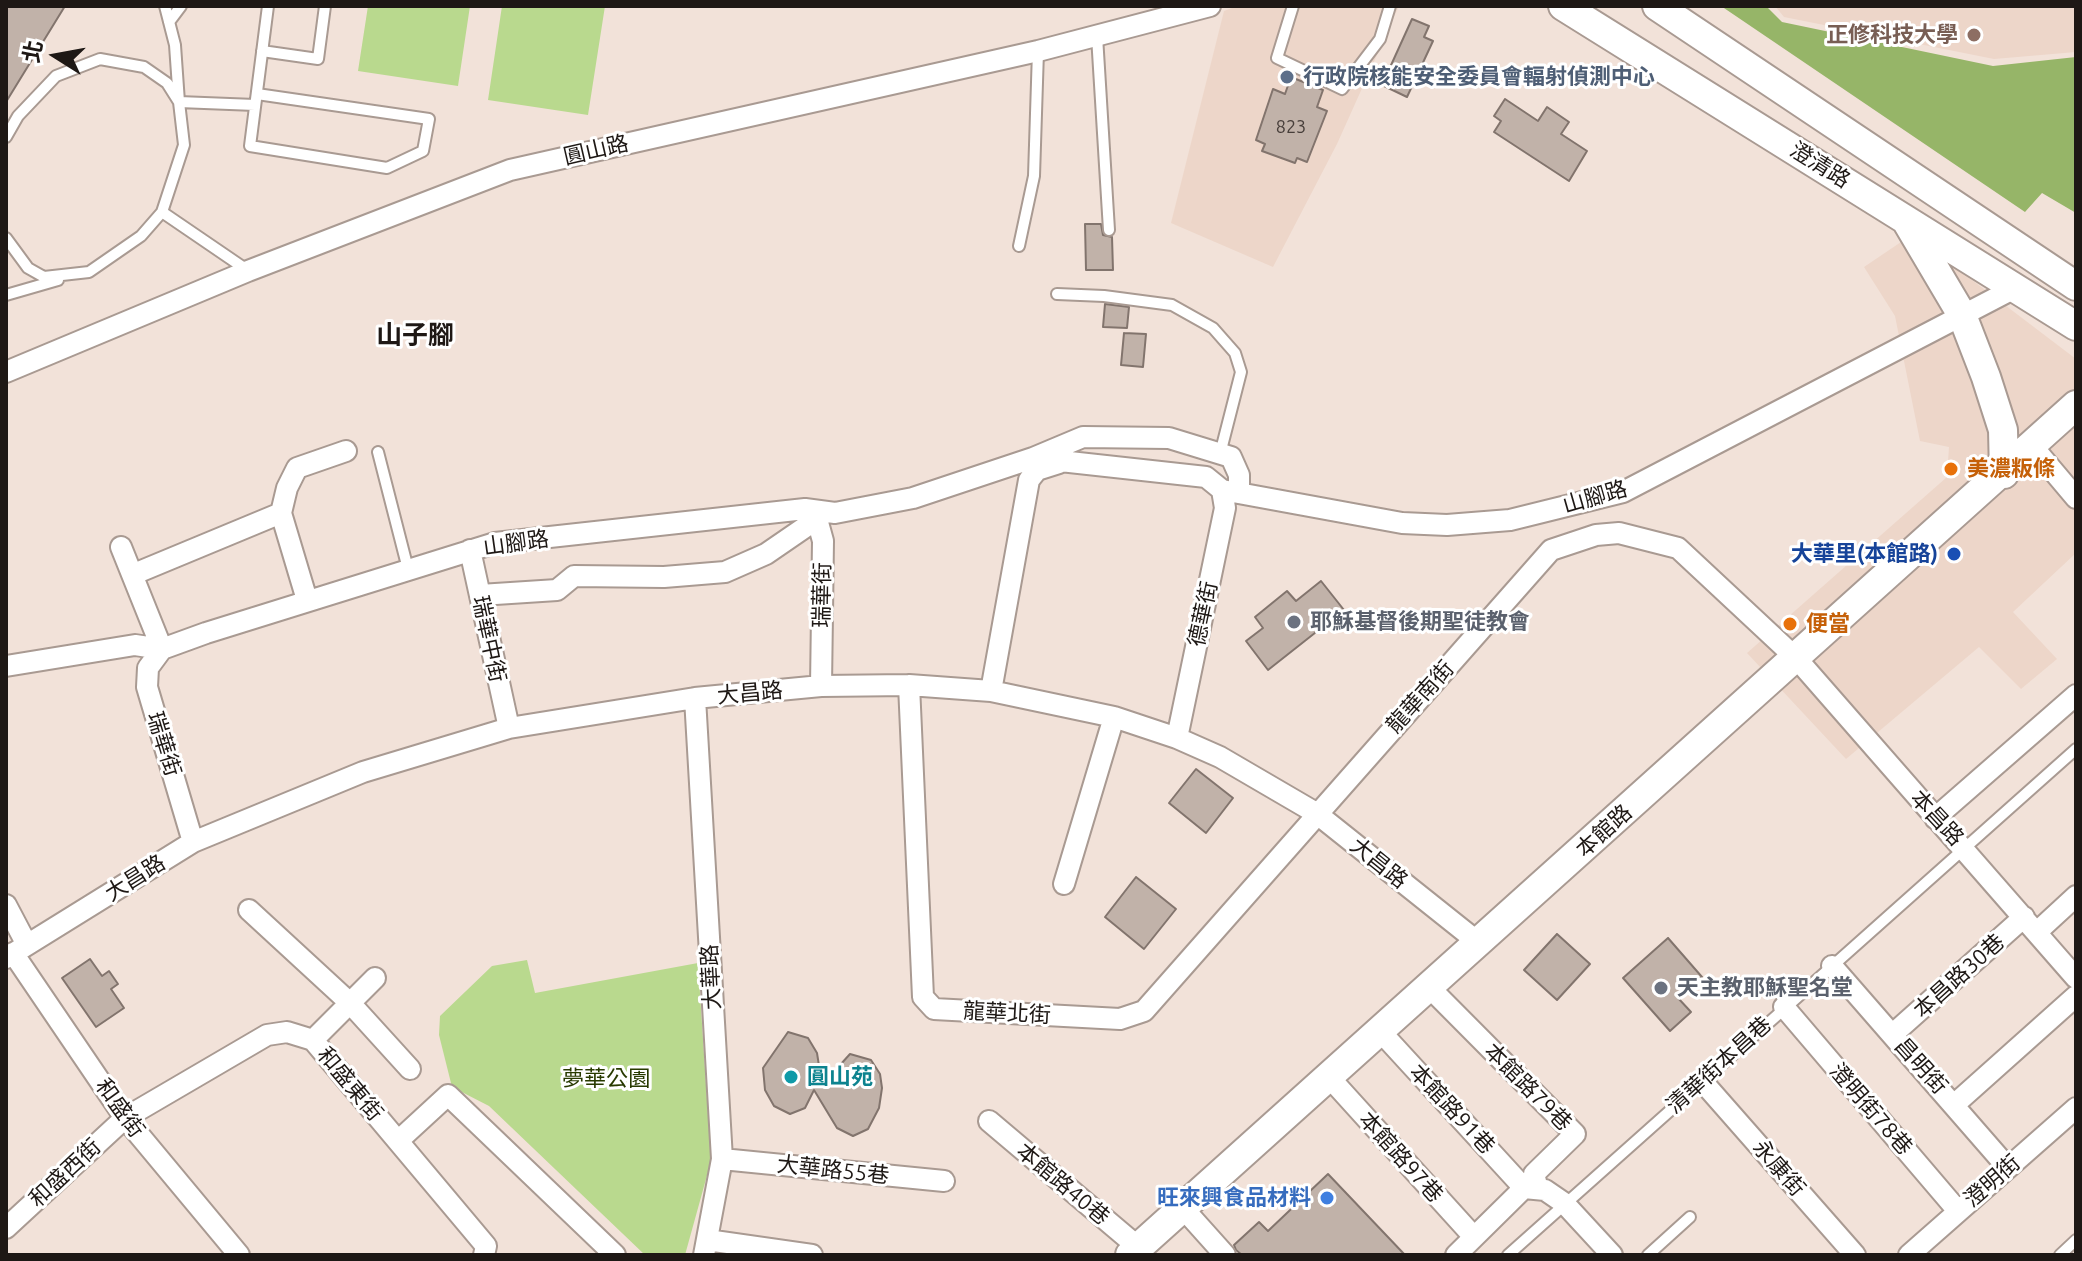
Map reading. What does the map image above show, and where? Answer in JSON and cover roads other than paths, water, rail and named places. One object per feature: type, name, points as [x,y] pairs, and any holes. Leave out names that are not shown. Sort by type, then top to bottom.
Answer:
[{"type":"street","name":"圓山路","points":[[6,372],[248,271],[510,170],[1038,51],[1210,6]]},
{"type":"street","name":"澄清路","points":[[1563,6],[2076,326]]},
{"type":"street","name":"澄清路","points":[[1657,6],[2076,286]]},
{"type":"street","points":[[1913,179],[1904,217],[1962,315],[2003,430],[2004,474]]},
{"type":"street","name":"山腳路","points":[[1033,458],[1206,477],[1231,492],[1402,523],[1479,522],[1538,513],[1623,492],[2013,289]]},
{"type":"street","name":"本館路","points":[[1134,1251],[2004,474],[2076,405]]},
{"type":"street","name":"山腳路","points":[[6,666],[135,645],[162,649],[307,600],[495,543],[835,513],[913,498],[1033,458],[1083,437],[1169,438],[1220,454]]},
{"type":"street","points":[[2033,447],[2076,498]]},
{"type":"street","points":[[307,600],[281,513],[287,488],[297,468],[346,451]]},
{"type":"street","points":[[1220,454],[1231,457],[1239,475],[1231,492]]},
{"type":"street","points":[[991,691],[1029,480],[1037,470],[1059,463]]},
{"type":"street","name":"德華街","points":[[1177,738],[1225,508],[1231,492]]},
{"type":"street","points":[[134,574],[281,513]]},
{"type":"street","points":[[480,595],[557,590],[574,576],[664,577],[725,572],[766,554],[811,514]]},
{"type":"street","name":"瑞華街","points":[[811,514],[823,541],[821,686]]},
{"type":"street","name":"龍華南街","points":[[1316,813],[1551,550],[1596,535],[1619,533],[1678,548],[1797,659]]},
{"type":"street","points":[[121,547],[162,649]]},
{"type":"street","name":"瑞華中街","points":[[470,550],[509,728]]},
{"type":"street","name":"瑞華街","points":[[162,649],[148,668],[147,687],[193,842]]},
{"type":"street","name":"本昌路","points":[[1797,659],[2076,978]]},
{"type":"street","name":"大昌路","points":[[15,951],[193,842],[363,772],[509,728],[695,698],[821,686],[909,685],[991,691],[1114,717],[1177,738],[1220,757],[1316,813],[1479,943]]},
{"type":"street","name":"龍華北街","points":[[909,685],[923,997],[934,1009],[1120,1019],[1144,1011],[1316,813]]},
{"type":"street","points":[[1935,818],[2076,695]]},
{"type":"street","name":"大華路","points":[[695,698],[722,1159],[706,1248]]},
{"type":"street","points":[[1064,884],[1114,717]]},
{"type":"street","name":"本昌路30巷","points":[[1893,1034],[2031,924],[2076,896]]},
{"type":"street","name":"和盛街","points":[[6,905],[15,951],[125,1118],[239,1255]]},
{"type":"street","points":[[249,910],[350,1003],[410,1069]]},
{"type":"street","name":"昌明街","points":[[1832,966],[2008,1168]]},
{"type":"street","points":[[313,1040],[375,978]]},
{"type":"street","name":"本館路79巷","points":[[1429,987],[1575,1134],[1534,1174],[1531,1189]]},
{"type":"street","points":[[1955,1104],[2076,996]]},
{"type":"street","name":"澄明街78巷","points":[[1784,1007],[1958,1211]]},
{"type":"street","name":"本館路91巷","points":[[1380,1031],[1531,1189],[1564,1203],[1612,1255]]},
{"type":"street","name":"和盛東街","points":[[125,1118],[267,1035],[287,1032],[313,1040],[486,1246],[484,1255]]},
{"type":"street","name":"本館路97巷","points":[[1329,1077],[1474,1237]]},
{"type":"street","name":"永康街","points":[[1702,1081],[1855,1255]]},
{"type":"street","points":[[398,1141],[448,1095],[615,1255]]},
{"type":"street","name":"澄明街","points":[[1918,1253],[1958,1211],[2076,1108]]},
{"type":"street","name":"和盛西街","points":[[6,1228],[125,1118]]},
{"type":"street","name":"本館路40巷","points":[[989,1121],[1134,1251]]},
{"type":"street","name":"大華路55巷","points":[[722,1159],[944,1181]]},
{"type":"street","points":[[1456,1255],[1531,1189]]},
{"type":"street","points":[[1182,1207],[1225,1255]]},
{"type":"street","points":[[706,1248],[812,1255]]},
{"type":"lane","points":[[6,295],[89,272],[141,236],[162,212],[184,145],[165,6]]},
{"type":"lane","points":[[169,22],[181,6]]},
{"type":"lane","points":[[179,102],[256,99],[429,119],[423,151],[387,168],[250,146],[256,99],[262,51],[268,6]]},
{"type":"lane","points":[[262,51],[318,59],[325,6]]},
{"type":"lane","points":[[1293,6],[1277,58],[1342,89],[1380,39],[1390,6]]},
{"type":"lane","points":[[1097,36],[1109,230]]},
{"type":"lane","points":[[1019,246],[1034,176],[1038,51]]},
{"type":"lane","points":[[6,137],[18,116],[56,76],[100,59],[127,61],[144,67],[167,83],[179,102]]},
{"type":"lane","points":[[162,212],[248,271]]},
{"type":"lane","points":[[6,238],[28,268],[44,277],[68,277]]},
{"type":"lane","points":[[1057,294],[1104,296],[1172,305],[1213,328],[1235,353],[1241,372],[1220,454]]},
{"type":"lane","points":[[378,452],[408,569]]},
{"type":"lane","name":"清華街本昌巷","points":[[1508,1255],[2076,749]]},
{"type":"lane","points":[[1648,1255],[1690,1217]]},
{"type":"lane","points":[[2060,1255],[2076,1240]]},
{"type":"place","name":"正修科技大學","points":[[1974,35]]},
{"type":"place","name":"行政院核能安全委員會輻射偵測中心","points":[[1287,77]]},
{"type":"place","name":"美濃粄條","points":[[1951,469]]},
{"type":"place","name":"大華里(本館路)","points":[[1954,554]]},
{"type":"place","name":"耶穌基督後期聖徒教會","points":[[1294,622]]},
{"type":"place","name":"便當","points":[[1790,624]]},
{"type":"place","name":"天主教耶穌聖名堂","points":[[1661,988]]},
{"type":"place","name":"圓山苑","points":[[791,1077]]},
{"type":"place","name":"旺來興食品材料","points":[[1327,1198]]},
{"type":"district","name":"山子腳","points":[[415,335]]},
{"type":"park label","name":"夢華公園","points":[[606,1079]]}]
